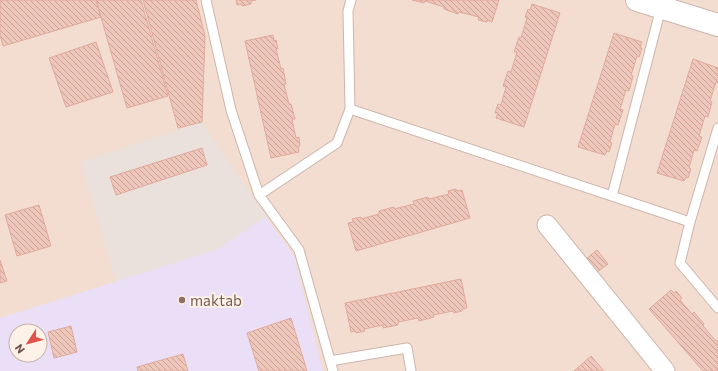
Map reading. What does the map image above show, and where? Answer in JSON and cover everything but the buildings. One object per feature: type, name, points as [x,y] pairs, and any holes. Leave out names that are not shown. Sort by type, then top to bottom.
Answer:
[{"type":"street","points":[[637,0],[718,25]]},
{"type":"street","points":[[547,225],[665,371]]},
{"type":"lane","points":[[206,0],[231,110],[259,195],[300,250],[332,371]]},
{"type":"lane","points":[[259,195],[337,143],[350,109],[348,11],[351,0]]},
{"type":"lane","points":[[612,196],[661,8]]},
{"type":"lane","points":[[350,109],[690,222]]},
{"type":"lane","points":[[718,128],[690,222],[680,264],[718,308]]},
{"type":"lane","points":[[330,361],[407,348],[411,371]]},
{"type":"shaded area","points":[[0,0],[718,0],[718,371],[0,371]]},
{"type":"shaded area","points":[[202,122],[266,217],[216,250],[116,282],[81,162]]},
{"type":"shaded area","name":"maktab","points":[[266,217],[294,256],[323,371],[0,371],[0,318],[216,250]]},
{"type":"place","name":"maktab","points":[[182,300]]}]
